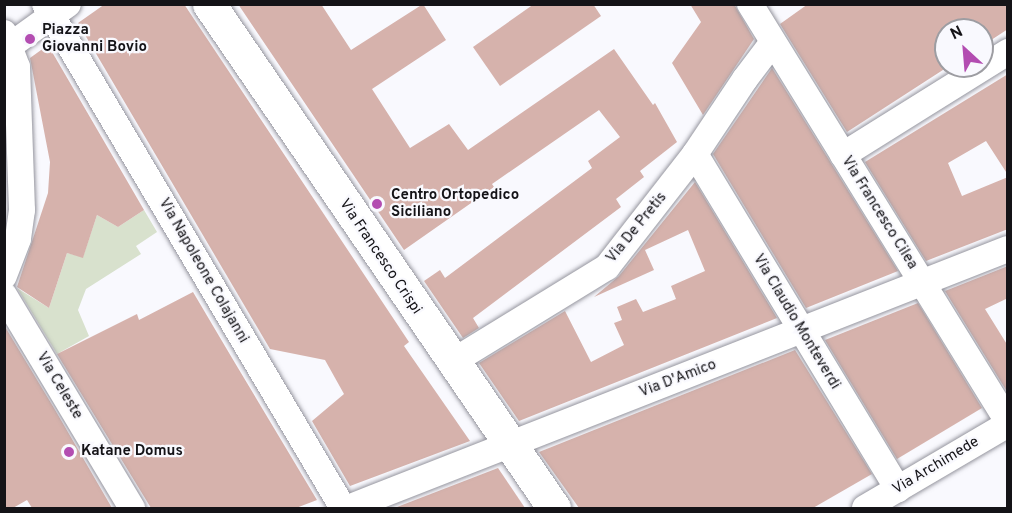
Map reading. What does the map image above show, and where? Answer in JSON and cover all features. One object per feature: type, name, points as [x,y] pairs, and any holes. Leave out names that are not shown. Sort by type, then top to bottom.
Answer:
[{"type":"main road","name":"Via Francesco Crispi","points":[[209,4],[554,508]]},
{"type":"street","name":"Via Francesco Cilea","points":[[759,8],[773,42],[1008,422]]},
{"type":"street","points":[[4,276],[18,239],[22,210],[11,48],[57,15]]},
{"type":"street","name":"Via Napoleone Colajanni","points":[[57,15],[343,508]]},
{"type":"street","name":"Via De Pretis","points":[[452,362],[606,267],[695,154],[745,79],[773,42]]},
{"type":"street","points":[[843,155],[1008,52]]},
{"type":"street","name":"Via Claudio Monteverdi","points":[[695,154],[898,489]]},
{"type":"street","name":"Via D'Amico","points":[[348,508],[1008,249]]},
{"type":"street","name":"Via Celeste","points":[[4,295],[132,508]]},
{"type":"street","name":"Via Archimede","points":[[865,508],[1008,422]]},
{"type":"green space","points":[[144,210],[157,232],[136,246],[141,254],[86,289],[78,310],[89,336],[57,354],[17,288],[49,308],[67,253],[83,257],[97,215],[118,227]]},
{"type":"building","points":[[105,4],[184,4],[409,342],[404,346],[470,441],[350,486],[312,421],[344,394],[325,360],[270,349],[78,23]]},
{"type":"building","points":[[238,4],[321,4],[351,50],[423,4],[446,40],[372,89],[410,148],[449,124],[468,150],[614,49],[653,105],[655,103],[677,142],[640,171],[644,177],[616,199],[621,207],[473,318],[479,328],[463,338],[424,281],[440,270],[445,278],[592,168],[588,161],[620,137],[599,110],[492,184],[494,187],[404,250]]},
{"type":"building","points":[[534,4],[593,4],[601,16],[500,86],[473,47]]},
{"type":"building","points":[[690,4],[734,4],[754,39],[703,115],[672,63],[701,22]]},
{"type":"building","points":[[808,4],[1008,4],[1008,29],[994,38],[994,18],[934,18],[934,76],[847,132],[780,24]]},
{"type":"building","points":[[48,45],[144,210],[118,227],[97,215],[83,258],[67,253],[49,308],[17,287],[48,193],[50,162],[30,58]]},
{"type":"building","points":[[772,68],[898,271],[806,308],[713,154]]},
{"type":"building","points":[[1008,74],[1008,175],[986,141],[948,163],[962,196],[1008,177],[1008,229],[926,261],[865,162]]},
{"type":"building","points":[[695,182],[777,318],[519,421],[479,363],[565,311],[591,362],[624,345],[614,323],[622,320],[617,307],[636,299],[643,312],[676,299],[671,286],[705,271],[688,230],[645,250],[654,270],[594,297],[619,276]]},
{"type":"building","points":[[1008,266],[1008,298],[985,309],[1008,346],[1006,390],[945,291]]},
{"type":"building","points":[[193,292],[317,500],[296,508],[151,508],[57,354],[137,314],[139,320]]},
{"type":"building","points":[[918,303],[982,408],[897,459],[825,340]]},
{"type":"building","points":[[4,325],[112,508],[32,508],[27,500],[13,508],[4,508]]},
{"type":"building","points":[[795,350],[872,474],[813,508],[579,508],[539,452]]},
{"type":"building","points":[[498,468],[525,508],[397,508],[397,507]]},
{"type":"place","name":"Piazza Giovanni Bovio","points":[[30,39]]},
{"type":"place","name":"Centro Ortopedico Siciliano","points":[[377,204]]},
{"type":"place","name":"Katane Domus","points":[[69,452]]}]
